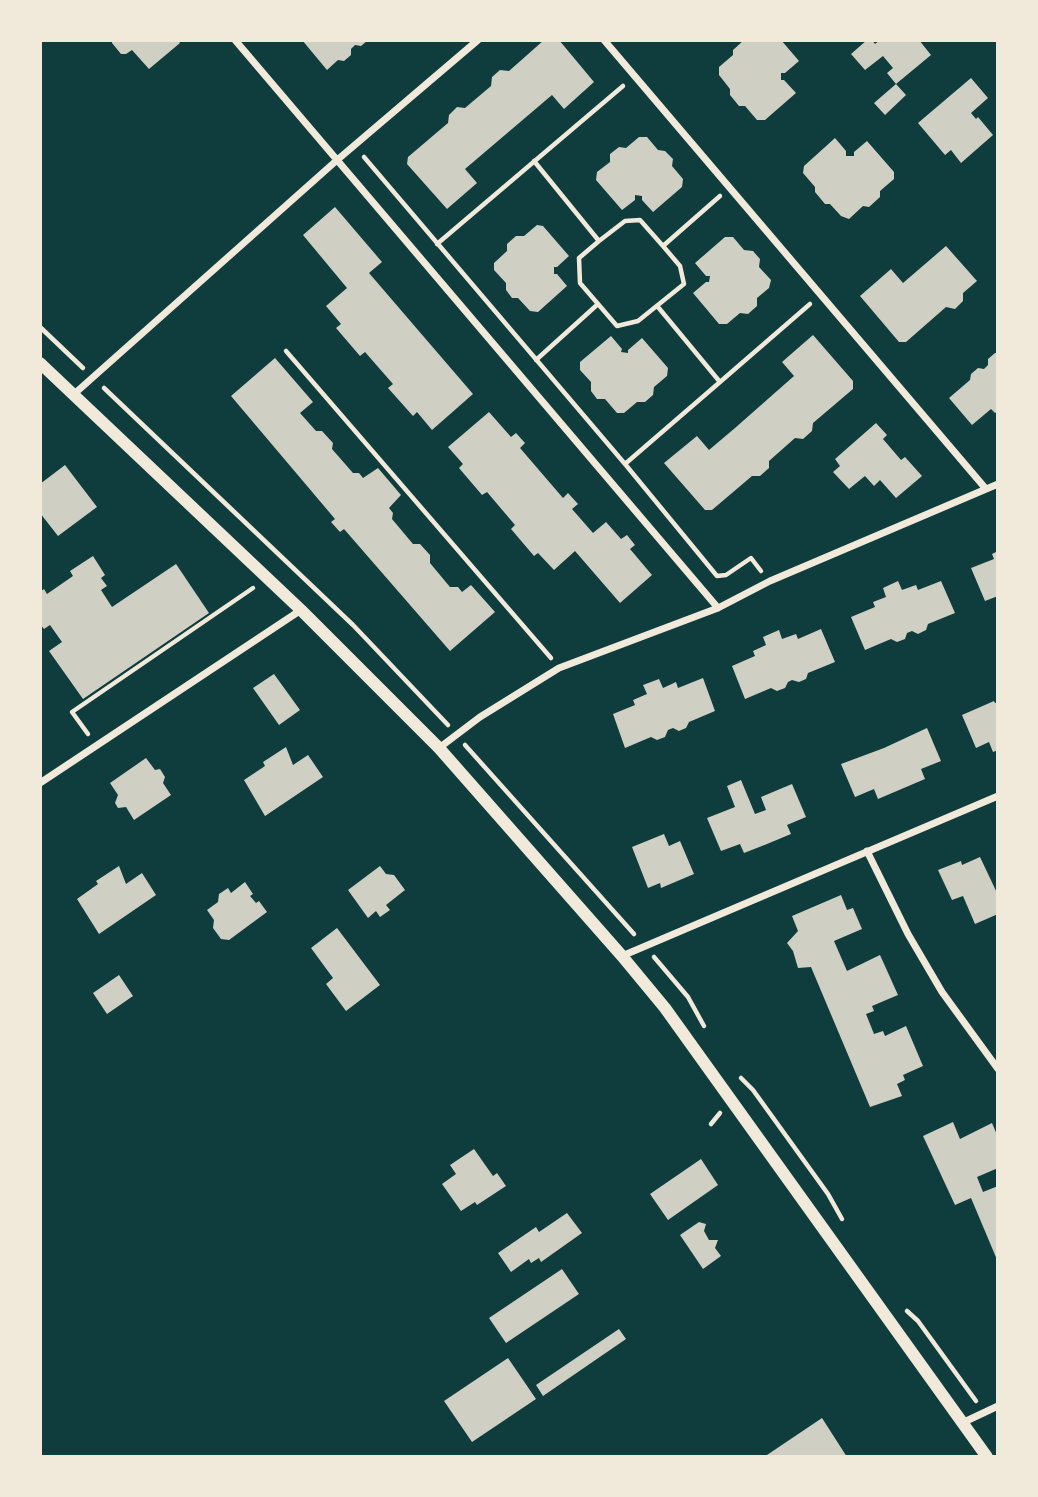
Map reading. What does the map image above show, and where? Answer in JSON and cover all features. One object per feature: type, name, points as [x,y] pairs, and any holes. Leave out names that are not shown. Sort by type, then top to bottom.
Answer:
[{"type":"street","points":[[235,40],[718,608]]},
{"type":"street","points":[[74,395],[336,161],[478,40]]},
{"type":"street","points":[[604,40],[986,489]]},
{"type":"street","points":[[40,363],[301,610],[439,748],[622,956],[664,1008],[988,1457]]},
{"type":"street","points":[[439,748],[480,717],[559,668],[718,608],[770,581],[998,484]]},
{"type":"street","points":[[40,783],[301,610]]},
{"type":"street","points":[[622,956],[998,796]]},
{"type":"street","points":[[867,851],[908,934],[942,992],[998,1069]]},
{"type":"street","points":[[962,1423],[998,1406]]},
{"type":"path","points":[[438,244],[635,76]]},
{"type":"path","points":[[355,145],[717,576],[726,575],[751,558],[770,581]]},
{"type":"path","points":[[534,161],[599,241]]},
{"type":"path","points":[[663,246],[730,188]]},
{"type":"path","points":[[640,219],[680,266],[684,284],[638,321],[617,326],[580,282],[579,258],[599,241],[625,221],[640,219]]},
{"type":"path","points":[[625,464],[821,295]]},
{"type":"path","points":[[536,360],[598,304]]},
{"type":"path","points":[[658,307],[720,382]]},
{"type":"path","points":[[40,327],[93,377]]},
{"type":"path","points":[[286,351],[559,668]]},
{"type":"path","points":[[104,424],[121,404]]},
{"type":"path","points":[[79,740],[89,733],[72,712],[253,587]]},
{"type":"path","points":[[645,946],[688,997],[706,1030]]},
{"type":"path","points":[[739,1076],[828,1194],[846,1227]]},
{"type":"path","points":[[902,1305],[918,1321],[984,1412]]},
{"type":"building","points":[[112,40],[178,40],[180,43],[149,69],[132,50],[121,54]]},
{"type":"building","points":[[302,40],[368,40],[361,46],[355,45],[351,49],[351,55],[344,61],[338,60],[327,70]]},
{"type":"building","points":[[544,40],[559,40],[594,82],[564,109],[552,95],[465,169],[477,183],[447,209],[407,164],[408,157],[448,123],[449,115],[457,107],[465,108],[491,86],[492,77],[500,70],[509,71]]},
{"type":"building","points":[[744,40],[781,40],[799,61],[785,73],[781,73],[781,80],[796,93],[765,120],[757,120],[745,106],[739,106],[719,75],[719,67],[733,55],[733,50]]},
{"type":"building","points":[[867,40],[872,40],[875,44],[880,40],[919,40],[931,55],[896,84],[887,73],[893,68],[883,56],[865,70],[851,54]]},
{"type":"building","points":[[971,78],[988,98],[971,113],[976,119],[978,117],[993,135],[961,163],[951,150],[945,155],[918,123]]},
{"type":"building","points":[[896,84],[906,95],[885,115],[874,103]]},
{"type":"building","points":[[639,137],[647,137],[658,150],[665,151],[673,159],[672,166],[683,179],[682,187],[653,212],[642,200],[642,196],[635,195],[635,200],[622,210],[596,180],[597,172],[610,162],[610,154],[619,147],[626,148]]},
{"type":"building","points":[[835,138],[846,151],[846,156],[854,156],[854,152],[867,141],[894,172],[894,179],[880,191],[880,197],[869,207],[863,206],[849,219],[841,216],[830,204],[825,204],[803,173],[804,166]]},
{"type":"building","points":[[335,207],[382,262],[369,273],[473,394],[432,430],[417,412],[413,416],[388,388],[393,384],[365,352],[360,356],[336,328],[341,324],[326,306],[347,288],[303,235]]},
{"type":"building","points":[[537,225],[543,226],[569,256],[554,267],[554,274],[567,286],[538,312],[530,311],[518,298],[512,298],[506,290],[506,283],[494,270],[494,263],[507,251],[507,244],[516,236],[524,236]]},
{"type":"building","points":[[725,237],[733,237],[744,250],[753,251],[760,259],[759,267],[771,280],[769,288],[757,298],[757,306],[748,314],[740,313],[727,324],[719,324],[693,293],[709,282],[710,276],[706,276],[695,263]]},
{"type":"building","points":[[946,246],[977,281],[963,293],[963,301],[955,309],[946,307],[906,342],[899,342],[860,296],[891,269],[903,283]]},
{"type":"building","points":[[813,335],[853,381],[853,389],[813,423],[812,431],[803,439],[795,438],[769,461],[769,468],[760,476],[752,476],[712,510],[705,510],[664,463],[697,436],[709,450],[735,428],[794,376],[782,362]]},
{"type":"building","points":[[611,336],[622,349],[621,352],[628,353],[642,338],[668,368],[667,376],[654,387],[653,395],[645,402],[637,402],[624,413],[617,413],[605,399],[597,399],[591,391],[591,382],[580,370],[580,362]]},
{"type":"building","points":[[998,353],[998,411],[995,413],[991,409],[972,425],[949,398],[970,380],[971,374],[978,368],[984,369],[988,365],[988,359]]},
{"type":"building","points":[[275,358],[313,402],[300,413],[316,431],[322,431],[333,443],[332,449],[353,473],[359,473],[363,478],[378,468],[401,495],[389,508],[393,513],[392,519],[413,544],[420,544],[430,555],[430,563],[450,587],[458,587],[462,592],[471,585],[495,612],[450,651],[344,529],[340,532],[331,522],[335,519],[231,396]]},
{"type":"building","points":[[489,412],[511,437],[516,433],[525,443],[520,448],[563,498],[568,493],[578,504],[572,509],[593,533],[606,522],[621,539],[627,535],[635,545],[630,549],[652,575],[620,603],[575,551],[554,570],[538,553],[534,556],[511,529],[515,525],[487,492],[482,495],[459,468],[463,464],[448,447]]},
{"type":"building","points":[[876,423],[887,435],[883,439],[901,460],[905,457],[922,476],[896,498],[880,480],[874,486],[865,476],[849,489],[833,472],[840,466],[835,459]]},
{"type":"building","points":[[65,465],[97,507],[58,536],[40,513],[40,484]]},
{"type":"building","points":[[998,551],[998,596],[985,601],[971,568],[994,559],[992,554]]},
{"type":"building","points":[[93,556],[105,575],[101,578],[107,586],[101,590],[112,607],[176,564],[209,613],[83,699],[49,651],[62,642],[50,625],[44,629],[40,624],[40,592],[44,589],[47,594],[73,576],[70,571]]},
{"type":"building","points":[[898,581],[902,590],[916,585],[918,590],[941,581],[955,613],[928,624],[926,630],[918,634],[912,631],[907,633],[905,639],[897,642],[891,639],[865,650],[851,617],[875,607],[873,602],[886,597],[883,588]]},
{"type":"building","points":[[821,629],[835,662],[808,673],[806,679],[799,682],[788,682],[785,688],[777,691],[771,688],[745,699],[732,666],[755,656],[753,651],[766,645],[763,637],[779,630],[782,639],[796,634],[798,639]]},
{"type":"building","points":[[274,674],[300,710],[279,725],[253,688]]},
{"type":"building","points":[[703,678],[715,711],[689,722],[686,728],[679,731],[673,728],[668,730],[665,737],[657,740],[651,737],[625,748],[613,714],[635,705],[633,700],[647,694],[643,685],[659,679],[663,688],[676,682],[678,688]]},
{"type":"building","points":[[994,701],[998,702],[998,750],[993,752],[989,742],[976,748],[962,715]]},
{"type":"building","points":[[927,728],[941,761],[921,769],[925,779],[878,799],[874,789],[855,797],[841,764]]},
{"type":"building","points":[[286,747],[293,765],[308,755],[323,777],[265,816],[244,780],[265,766],[263,762]]},
{"type":"building","points":[[146,758],[155,770],[160,769],[165,777],[163,783],[171,795],[134,820],[126,807],[118,808],[115,803],[118,795],[110,783]]},
{"type":"building","points":[[741,780],[755,814],[766,810],[761,797],[792,784],[806,817],[787,825],[791,834],[767,844],[744,853],[740,844],[721,851],[707,818],[735,807],[727,786]]},
{"type":"building","points":[[664,834],[669,846],[680,841],[694,874],[661,888],[660,883],[648,888],[632,847]]},
{"type":"building","points":[[980,857],[998,895],[998,914],[975,924],[963,896],[952,900],[938,870],[961,861],[962,865]]},
{"type":"building","points":[[119,866],[126,884],[142,873],[156,895],[99,934],[77,899],[98,884],[96,881]]},
{"type":"building","points":[[380,866],[386,874],[394,875],[405,890],[386,905],[390,910],[380,917],[376,911],[368,918],[348,890]]},
{"type":"building","points":[[245,882],[253,894],[250,896],[256,903],[259,901],[267,912],[229,940],[221,939],[213,928],[214,920],[207,910],[218,902],[219,894],[228,888],[231,893]]},
{"type":"building","points":[[841,895],[847,910],[853,908],[862,929],[834,941],[847,971],[880,955],[898,995],[872,1006],[874,1011],[866,1014],[874,1034],[883,1031],[885,1036],[906,1026],[923,1066],[903,1075],[905,1080],[897,1084],[902,1096],[870,1107],[811,967],[798,968],[793,951],[787,943],[798,931],[792,916]]},
{"type":"building","points":[[337,928],[380,985],[346,1011],[326,984],[333,978],[311,948]]},
{"type":"building","points":[[119,975],[133,996],[107,1014],[93,993]]},
{"type":"building","points":[[953,1122],[960,1139],[992,1123],[998,1137],[998,1168],[977,1177],[983,1192],[998,1186],[998,1262],[971,1198],[955,1205],[923,1136]]},
{"type":"building","points":[[474,1149],[493,1176],[497,1173],[506,1186],[477,1205],[475,1202],[461,1211],[442,1184],[456,1174],[450,1165]]},
{"type":"building","points":[[701,1159],[718,1185],[668,1220],[650,1194]]},
{"type":"building","points":[[567,1213],[582,1233],[541,1262],[539,1258],[531,1263],[529,1259],[511,1272],[498,1253],[536,1227],[539,1232]]},
{"type":"building","points":[[699,1222],[706,1224],[704,1231],[709,1240],[718,1240],[715,1248],[721,1256],[703,1269],[680,1235]]},
{"type":"building","points":[[562,1269],[579,1294],[506,1343],[489,1318]]},
{"type":"building","points":[[619,1329],[626,1339],[543,1396],[536,1385]]},
{"type":"building","points":[[508,1358],[536,1399],[472,1442],[444,1401]]},
{"type":"building","points":[[822,1418],[847,1457],[764,1457]]}]
